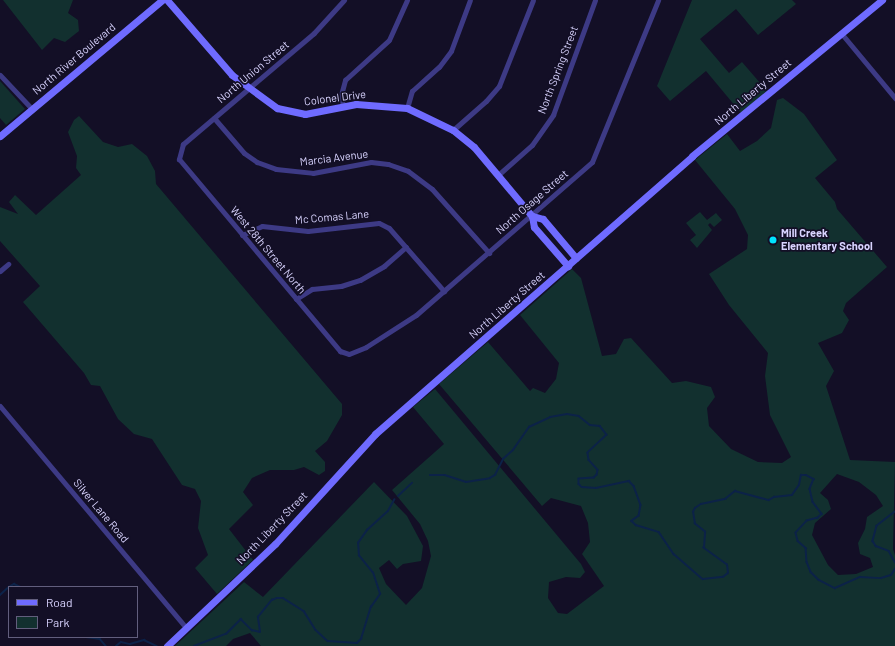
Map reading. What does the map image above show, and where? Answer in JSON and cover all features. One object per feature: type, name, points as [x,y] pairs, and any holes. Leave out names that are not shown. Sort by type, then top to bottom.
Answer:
[{"type":"main road","name":"North River Boulevard","points":[[0,136],[162,0]]},
{"type":"main road","name":"Colonel Drive","points":[[167,0],[232,75],[248,89],[277,108],[294,113],[314,113],[343,106],[370,104],[407,108],[453,130],[474,147],[498,175],[532,216],[534,227],[568,266]]},
{"type":"main road","name":"North Liberty Street","points":[[167,646],[275,544],[375,434],[692,156],[882,0]]},
{"type":"main road","name":"Colonel Drive","points":[[532,216],[543,219],[576,258]]},
{"type":"street","name":"North Union Street","points":[[179,159],[183,144],[324,24],[344,0]]},
{"type":"street","points":[[343,106],[341,95],[345,80],[389,40],[407,0]]},
{"type":"street","points":[[407,108],[412,91],[439,67],[451,51],[470,0]]},
{"type":"street","points":[[453,130],[486,102],[498,86],[533,0]]},
{"type":"street","name":"North Spring Street","points":[[498,175],[532,145],[554,115],[595,0]]},
{"type":"street","name":"North Osage Street","points":[[343,353],[353,354],[397,329],[489,253],[586,169],[597,154],[658,0]]},
{"type":"street","points":[[841,33],[895,98]]},
{"type":"street","points":[[0,75],[32,109]]},
{"type":"street","name":"Marcia Avenue","points":[[214,118],[244,153],[257,162],[276,169],[313,173],[371,162],[388,164],[408,171],[432,189],[489,253]]},
{"type":"street","name":"West 28th Street North","points":[[179,159],[343,353]]},
{"type":"street","name":"Mc Comas Lane","points":[[242,235],[252,229],[262,226],[308,231],[379,223],[389,228],[444,291]]},
{"type":"street","points":[[296,299],[312,289],[341,286],[360,280],[384,266],[406,247]]},
{"type":"street","points":[[0,271],[8,264]]},
{"type":"street","name":"Silver Lane Road","points":[[0,407],[186,628]]},
{"type":"green space","points":[[3,0],[73,0],[68,13],[78,20],[79,31],[65,42],[54,38],[42,50]]},
{"type":"green space","points":[[692,0],[792,0],[796,4],[758,35],[736,9],[700,39],[729,73],[742,62],[767,91],[741,113],[706,71],[670,101],[657,86]]},
{"type":"green space","points":[[0,81],[25,109],[6,125],[0,118]]},
{"type":"green space","points":[[783,98],[804,114],[837,160],[815,178],[835,202],[837,209],[887,267],[846,303],[843,311],[849,320],[842,333],[818,343],[834,371],[826,386],[850,460],[895,462],[893,549],[895,555],[895,646],[261,646],[250,633],[233,639],[226,646],[175,646],[244,582],[263,597],[374,482],[407,516],[423,546],[421,561],[403,564],[397,569],[389,560],[379,568],[386,584],[406,605],[422,588],[431,556],[428,541],[420,524],[392,490],[444,444],[413,407],[435,389],[581,564],[585,572],[580,578],[566,577],[549,582],[548,598],[558,613],[567,614],[604,586],[582,554],[590,542],[588,523],[581,506],[551,498],[542,506],[439,384],[488,342],[530,391],[533,388],[545,393],[556,379],[559,363],[520,315],[572,269],[581,278],[602,356],[616,354],[624,339],[631,338],[672,383],[686,381],[711,387],[715,397],[707,408],[709,426],[731,449],[758,462],[782,463],[791,457],[770,415],[765,376],[768,353],[729,305],[709,274],[747,249],[748,235],[735,209],[695,160],[727,134],[740,151],[757,141],[771,128],[777,100]],"holes":[[[837,474],[859,482],[876,495],[883,506],[867,517],[865,529],[858,543],[860,554],[870,558],[873,567],[856,574],[838,575],[828,565],[812,535],[815,523],[831,509],[828,500],[820,493]]]},
{"type":"green space","points":[[79,116],[103,142],[118,147],[132,144],[147,156],[155,171],[156,184],[342,404],[342,415],[327,441],[315,451],[325,462],[325,471],[319,475],[304,467],[294,470],[270,470],[252,478],[243,492],[253,505],[229,529],[253,560],[217,594],[195,568],[208,555],[198,528],[201,501],[195,489],[182,485],[152,439],[134,434],[118,419],[100,386],[91,385],[84,373],[23,302],[40,286],[0,241],[0,207],[18,214],[9,202],[15,195],[36,215],[81,175],[76,168],[77,156],[68,132],[74,120]]},
{"type":"green space","points":[[700,212],[707,220],[716,213],[722,220],[714,227],[710,223],[708,225],[712,230],[697,248],[690,240],[696,235],[686,223]]},
{"type":"waterway","points":[[430,475],[445,475],[466,482],[490,478],[495,475],[503,459],[513,450],[529,427],[550,417],[567,414],[579,416],[590,425],[600,426],[607,435],[588,453],[589,460],[598,470],[597,475],[594,478],[579,479],[579,484],[582,487],[596,488],[629,481],[634,486],[641,505],[639,516],[632,521],[636,525],[659,532],[674,554],[703,579],[723,577],[728,573],[727,565],[704,548],[705,532],[695,524],[693,512],[695,508],[701,504],[725,499],[735,491],[769,500],[774,497],[792,495],[799,485],[801,475],[806,475],[814,479],[810,489],[813,502],[822,514],[818,518],[807,521],[796,533],[798,541],[806,548],[807,562],[811,572],[819,580],[835,588],[860,577],[881,578],[891,575],[895,569]]},
{"type":"waterway","points":[[398,496],[412,483]]},
{"type":"waterway","points":[[194,646],[226,634],[241,619],[252,630],[260,632],[258,617],[272,600],[277,598],[283,598],[304,611],[316,630],[328,641],[357,643],[361,639],[371,607],[380,594],[373,573],[359,556],[358,543],[367,530],[388,511],[394,500]]},
{"type":"waterway","points":[[895,512],[877,526],[873,541],[876,546],[889,551],[895,562]]},
{"type":"waterway","points":[[11,586],[14,584],[19,586]]},
{"type":"waterway","points":[[0,595],[8,588]]},
{"type":"waterway","points":[[93,638],[100,639],[106,646]]},
{"type":"waterway","points":[[116,646],[121,642],[130,644],[144,640],[157,646]]},
{"type":"place","name":"Mill Creek Elementary School","points":[[773,240]]}]
